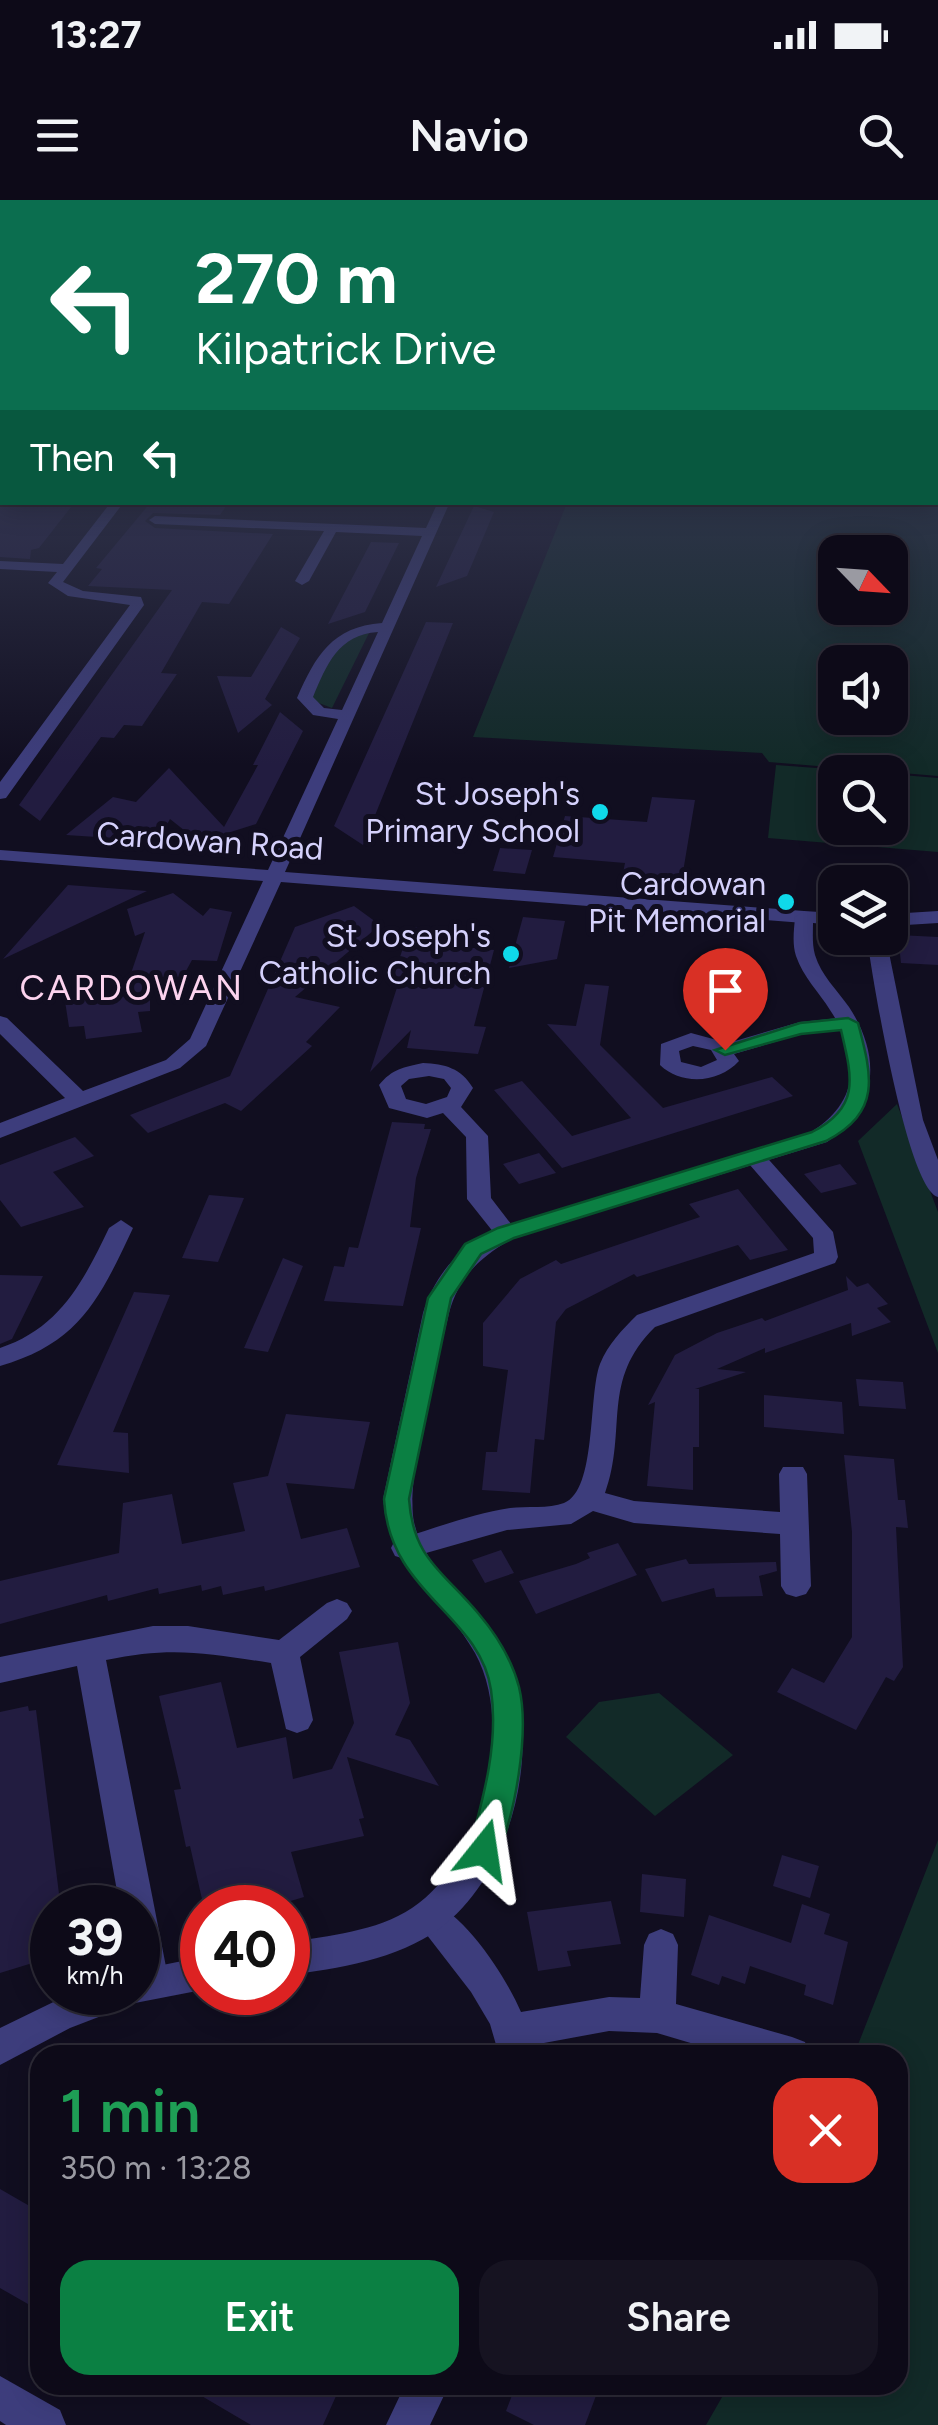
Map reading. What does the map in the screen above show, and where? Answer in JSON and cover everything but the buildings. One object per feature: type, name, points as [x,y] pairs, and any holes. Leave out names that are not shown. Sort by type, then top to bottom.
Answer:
[{"type":"street","points":[[0,794],[137,605],[136,600],[126,598],[64,591],[55,583],[71,558]]},
{"type":"street","points":[[302,581],[315,558]]},
{"type":"street","points":[[0,1131],[174,1064],[192,1052],[276,876],[419,558]]},
{"type":"street","points":[[0,565],[62,568]]},
{"type":"street","points":[[348,716],[319,712],[305,698],[316,671],[331,642],[388,627]]},
{"type":"street","name":"Cardowan Road","points":[[0,856],[818,917]]},
{"type":"street","points":[[310,1955],[392,1937],[430,1917],[484,1850],[500,1793],[506,1739],[505,1688],[490,1651],[468,1620],[421,1572],[405,1548],[397,1499],[440,1298],[473,1249],[506,1233],[819,1137],[839,1126],[854,1110],[861,1073],[848,1023],[819,983],[804,953],[804,917]]},
{"type":"street","points":[[908,919],[938,917]]},
{"type":"street","points":[[879,955],[912,1120],[938,1190]]},
{"type":"street","points":[[0,1022],[80,1101]]},
{"type":"street","points":[[725,1050],[800,1028],[848,1023]]},
{"type":"street","points":[[448,1106],[477,1136],[479,1199],[506,1233]]},
{"type":"street","points":[[405,1548],[507,1519],[572,1512],[590,1498],[607,1378],[614,1354],[625,1338],[646,1321],[826,1257],[824,1237],[754,1157]]},
{"type":"street","points":[[0,1357],[34,1346],[73,1318],[121,1228]]},
{"type":"street","points":[[793,1474],[796,1586]]},
{"type":"street","points":[[590,1498],[634,1512],[794,1524]]},
{"type":"street","points":[[0,1670],[153,1638],[188,1638],[284,1653],[337,1612]]},
{"type":"street","points":[[89,1649],[132,1885]]},
{"type":"street","points":[[284,1653],[297,1720]]},
{"type":"street","points":[[430,1917],[456,1944],[515,2043],[609,2014],[657,2016],[757,2045]]},
{"type":"street","points":[[657,2016],[661,1945]]},
{"type":"street","points":[[0,2048],[59,2015]]},
{"type":"street","points":[[407,2425],[423,2395]]},
{"type":"street","points":[[0,2398],[45,2425]]},
{"type":"green space","points":[[545,558],[818,558],[818,625],[908,625],[908,558],[938,558],[938,776],[908,774],[908,755],[818,755],[818,766],[769,762],[762,753],[473,737]]},
{"type":"green space","points":[[369,633],[332,708],[311,700],[324,664],[335,648]]},
{"type":"green space","points":[[776,765],[818,768],[818,842],[768,838]]},
{"type":"green space","points":[[908,776],[938,778],[938,852],[853,845],[908,845]]},
{"type":"green space","points":[[897,1104],[938,1212],[938,1353],[858,1141]]},
{"type":"green space","points":[[659,1693],[733,1755],[655,1816],[566,1737],[599,1702]]},
{"type":"green space","points":[[938,1840],[938,2425],[706,2425],[723,2395],[908,2395],[908,2045],[858,2045]]},
{"type":"place","name":"St Joseph's Primary School","points":[[600,812]]},
{"type":"place","name":"Cardowan Pit Memorial","points":[[786,902]]},
{"type":"place","name":"St Joseph's Catholic Church","points":[[511,954]]},
{"type":"district","name":"CARDOWAN","points":[[132,988]]},
{"type":"route","points":[[484,1850],[500,1793],[506,1739],[505,1688],[490,1651],[468,1620],[421,1572],[405,1548],[398,1528],[397,1499],[440,1298],[452,1274],[473,1249],[558,1216],[819,1137],[839,1126],[854,1110],[862,1089],[848,1023],[800,1028],[725,1050]]}]
